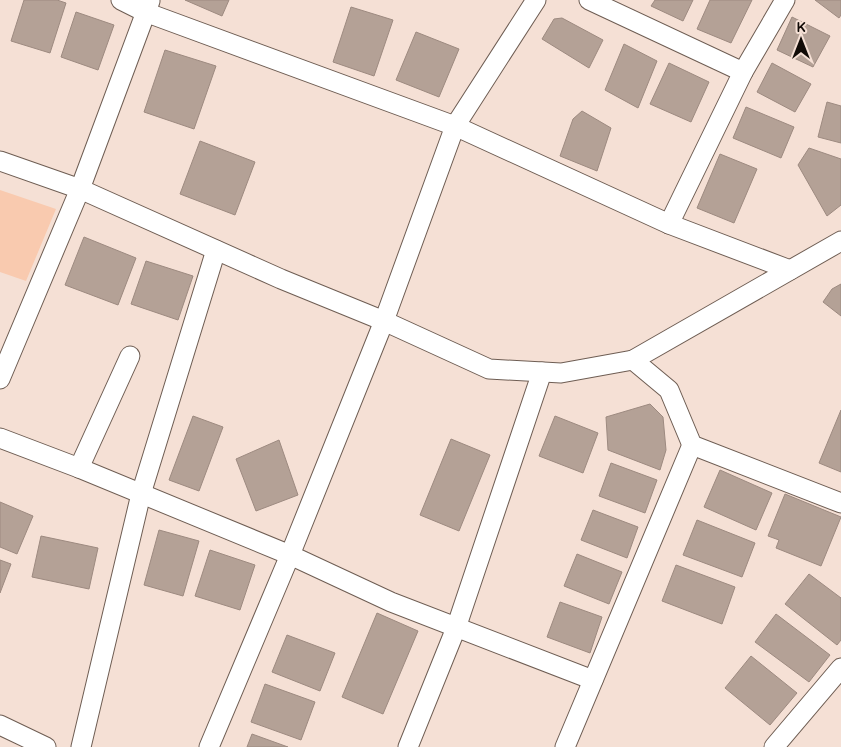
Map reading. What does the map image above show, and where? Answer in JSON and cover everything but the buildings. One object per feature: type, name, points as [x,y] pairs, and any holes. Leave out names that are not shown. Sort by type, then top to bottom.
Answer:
[{"type":"street","points":[[121,0],[147,6],[455,126],[669,224],[790,270]]},
{"type":"street","points":[[209,747],[290,556],[384,321],[455,126],[536,0]]},
{"type":"street","points":[[589,0],[743,72]]},
{"type":"street","points":[[669,224],[743,72],[785,0]]},
{"type":"street","points":[[0,379],[80,189],[147,6]]},
{"type":"street","points":[[0,161],[80,189],[216,250],[384,321],[488,369],[561,373],[633,360],[841,241]]},
{"type":"street","points":[[81,747],[141,494],[216,250]]},
{"type":"street","points":[[79,468],[130,356]]},
{"type":"street","points":[[564,747],[692,445],[669,390],[633,360]]},
{"type":"street","points":[[408,747],[456,628],[542,372]]},
{"type":"street","points":[[0,438],[79,468],[290,556],[391,602],[592,680]]},
{"type":"street","points":[[692,445],[841,503]]},
{"type":"street","points":[[774,747],[841,668]]},
{"type":"street","points":[[0,725],[46,747]]},
{"type":"shaded area","points":[[0,190],[56,209],[26,281],[0,272]]}]
